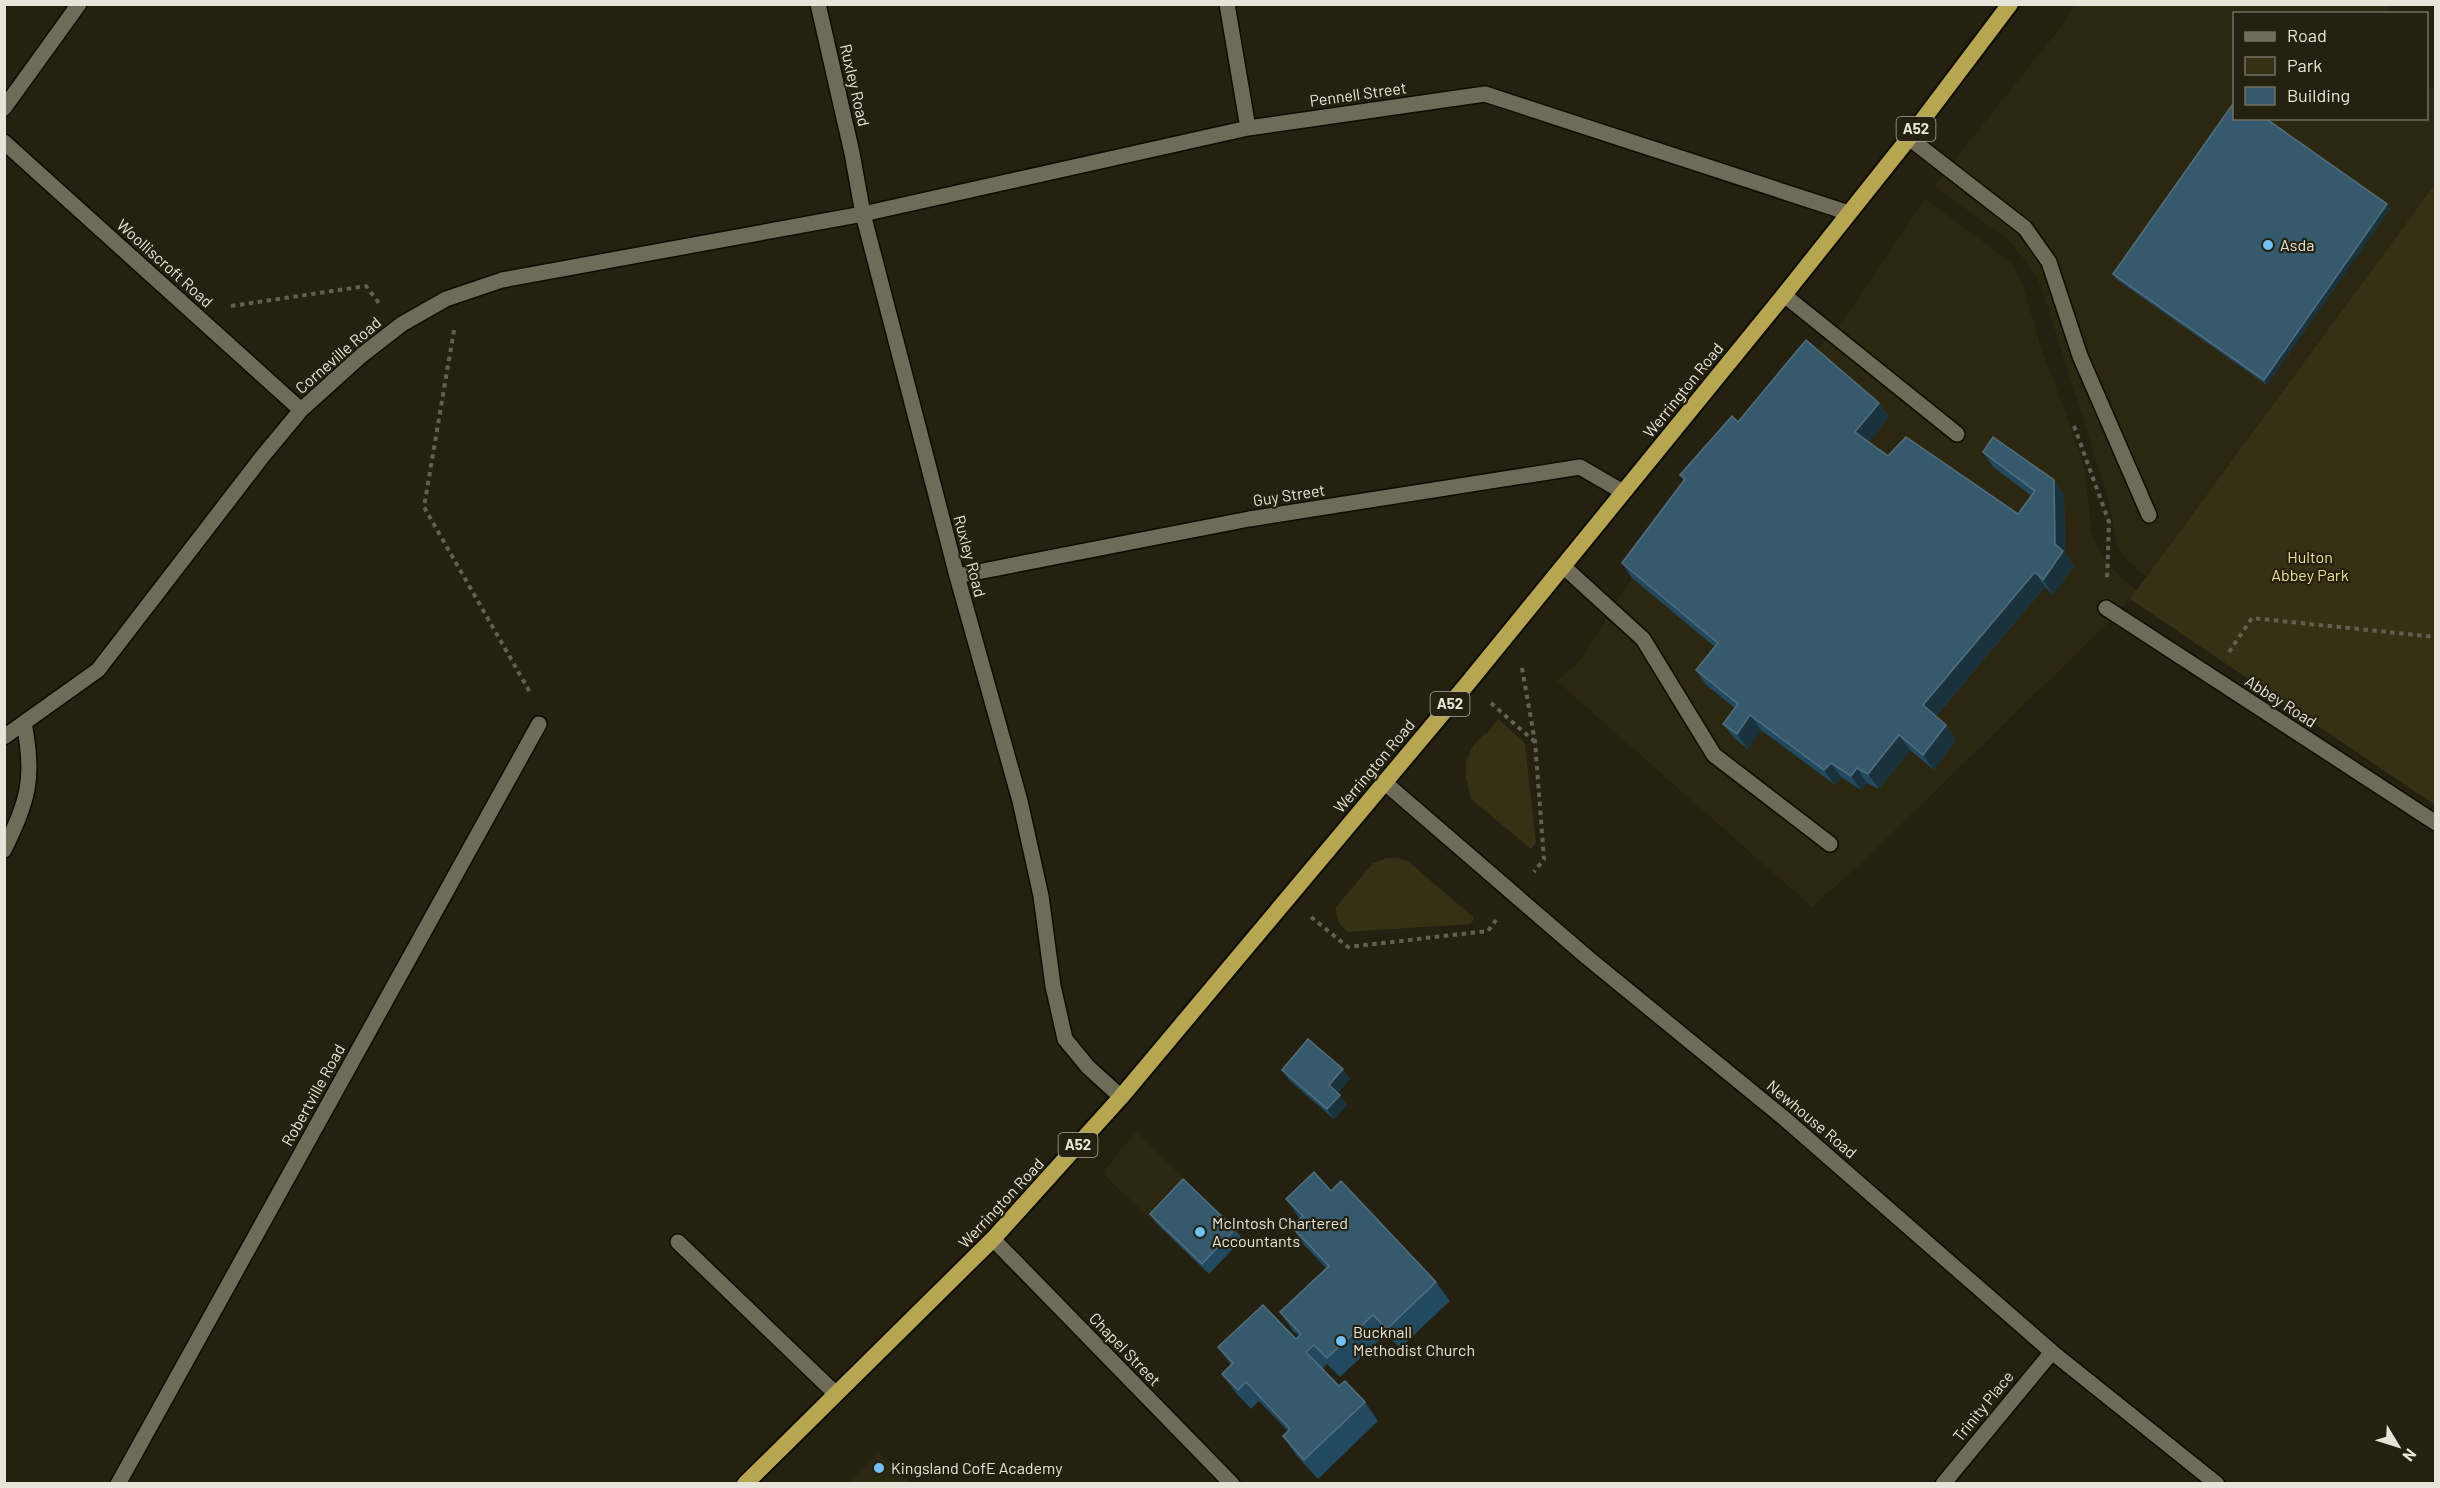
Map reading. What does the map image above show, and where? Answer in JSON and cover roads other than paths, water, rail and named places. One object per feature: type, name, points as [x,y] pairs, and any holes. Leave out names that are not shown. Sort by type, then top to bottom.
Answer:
[{"type":"highway","name":"Werrington Road","points":[[745,1484],[993,1239],[1121,1097],[1468,683],[1784,295],[1909,138],[2010,4]]},
{"type":"street","points":[[4,108],[79,4]]},
{"type":"street","name":"Ruxley Road","points":[[818,4],[852,153],[863,214],[957,576],[1020,801],[1041,896],[1053,986],[1065,1039],[1088,1067],[1121,1097]]},
{"type":"street","points":[[1227,4],[1248,128]]},
{"type":"street","name":"Pennell Street","points":[[863,214],[1248,128],[1485,94],[1849,213]]},
{"type":"street","points":[[1909,138],[2025,228],[2049,262],[2080,356],[2150,515]]},
{"type":"street","name":"Woolliscroft Road","points":[[4,142],[301,410]]},
{"type":"street","name":"Corneville Road","points":[[4,737],[89,678],[106,662],[231,497],[301,410],[362,355],[397,328],[446,299],[502,280],[863,214]]},
{"type":"street","points":[[1784,295],[1957,434]]},
{"type":"street","name":"Guy Street","points":[[957,576],[1249,519],[1580,467],[1623,492]]},
{"type":"street","points":[[1563,566],[1589,587],[1644,639],[1714,755],[1830,843]]},
{"type":"street","name":"Abbey Road","points":[[2106,608],[2436,823]]},
{"type":"street","points":[[4,850],[25,801],[31,773],[24,723]]},
{"type":"street","name":"Robertville Road","points":[[118,1484],[539,723]]},
{"type":"street","name":"Newhouse Road","points":[[1384,782],[1588,958],[1785,1119],[2052,1352],[2217,1484]]},
{"type":"street","name":"Chapel Street","points":[[993,1239],[1232,1484]]},
{"type":"street","points":[[678,1242],[836,1394]]},
{"type":"street","name":"Trinity Place","points":[[1943,1484],[2052,1352]]},
{"type":"place","name":"Asda","points":[[2268,245]]},
{"type":"place","name":"McIntosh Chartered Accountants","points":[[1200,1232]]},
{"type":"place","name":"Bucknall Methodist Church","points":[[1341,1341]]},
{"type":"place","name":"Kingsland CofE Academy","points":[[879,1468]]},
{"type":"park label","name":"Hulton Abbey Park","points":[[2310,566]]}]
